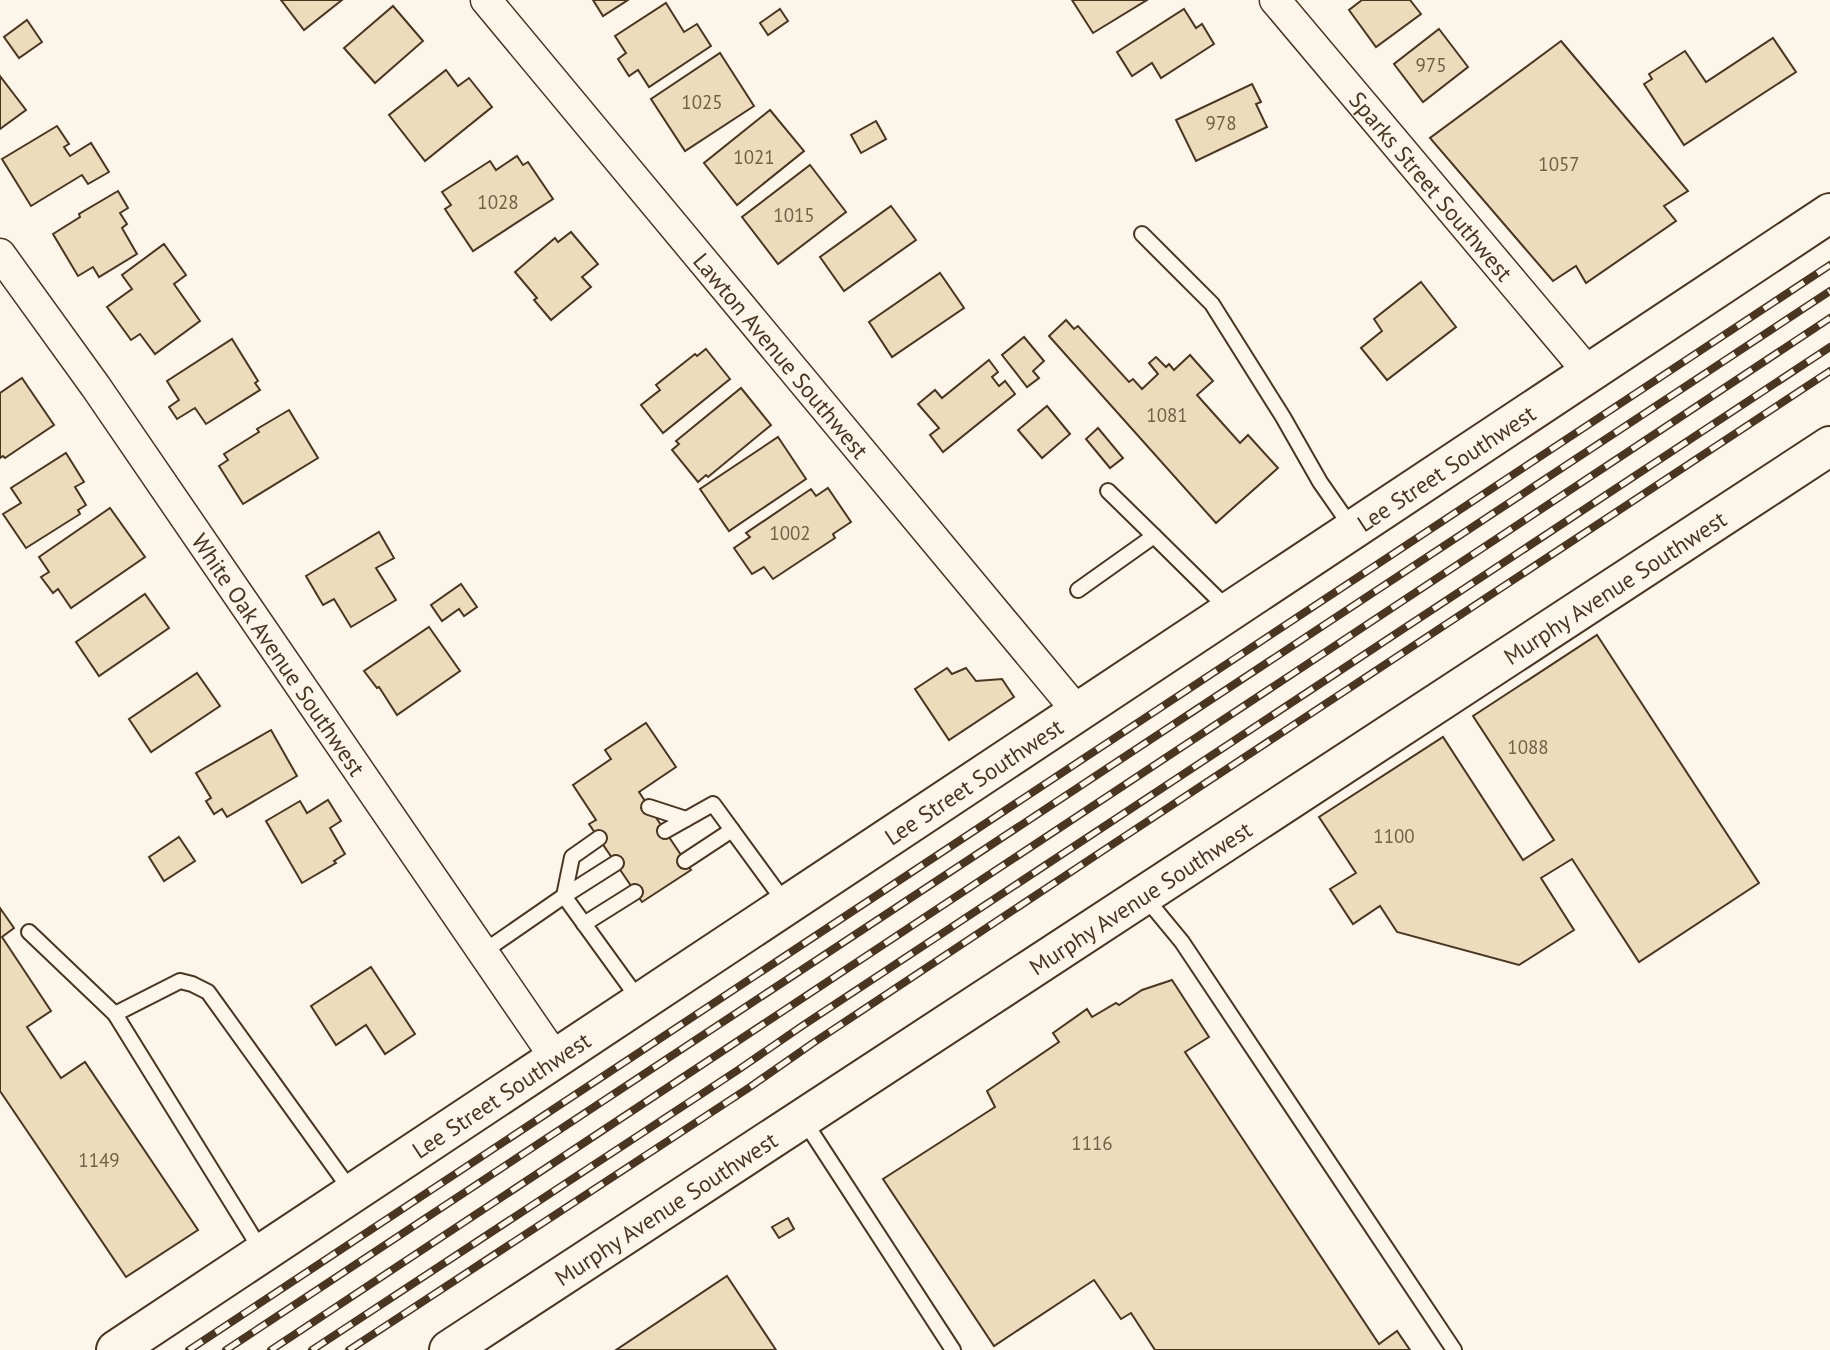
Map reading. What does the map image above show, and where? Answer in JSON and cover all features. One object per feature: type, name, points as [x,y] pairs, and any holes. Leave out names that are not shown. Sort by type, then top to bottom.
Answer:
[{"type":"main road","name":"Lee Street Southwest","points":[[116,1350],[1830,213]]},
{"type":"main road","name":"Murphy Avenue Southwest","points":[[449,1350],[1830,446]]},
{"type":"street","name":"Lawton Avenue Southwest","points":[[486,0],[1078,712]]},
{"type":"street","name":"Sparks Street Southwest","points":[[1275,0],[1589,373]]},
{"type":"street","name":"White Oak Avenue Southwest","points":[[0,254],[96,387],[556,1059]]},
{"type":"lane","points":[[1142,234],[1212,304],[1320,482],[1353,529]]},
{"type":"lane","points":[[1108,491],[1230,611]]},
{"type":"lane","points":[[1079,590],[1154,536]]},
{"type":"lane","points":[[664,831],[713,804],[787,905]]},
{"type":"lane","points":[[649,807],[686,819]]},
{"type":"lane","points":[[685,861],[732,830]]},
{"type":"lane","points":[[598,838],[572,857],[564,896],[640,1002]]},
{"type":"lane","points":[[483,952],[616,863]]},
{"type":"lane","points":[[584,924],[635,892]]},
{"type":"lane","points":[[1143,894],[1182,942],[1454,1350]]},
{"type":"lane","points":[[29,932],[115,1014],[263,1253]]},
{"type":"lane","points":[[115,1014],[180,981],[208,992],[352,1194]]},
{"type":"lane","points":[[802,1118],[953,1350]]},
{"type":"building","points":[[281,0],[342,0],[304,30]]},
{"type":"building","points":[[593,0],[628,0],[603,16]]},
{"type":"building","points":[[1072,0],[1147,0],[1093,33]]},
{"type":"building","points":[[1362,0],[1410,0],[1421,14],[1376,47],[1349,10]]},
{"type":"building","points":[[666,3],[684,32],[697,24],[711,46],[649,87],[638,70],[629,76],[618,59],[626,53],[615,36]]},
{"type":"building","points":[[393,6],[423,41],[375,83],[344,48]]},
{"type":"building","points":[[780,9],[788,21],[768,35],[760,23]]},
{"type":"building","points":[[1184,9],[1196,28],[1202,24],[1214,44],[1161,78],[1152,63],[1132,76],[1117,52]]},
{"type":"building","points":[[27,20],[42,42],[19,58],[4,37]]},
{"type":"building","points":[[1439,29],[1468,67],[1423,102],[1394,64]]},
{"type":"building","points":[[1773,38],[1796,72],[1684,145],[1644,84],[1652,79],[1649,74],[1685,51],[1706,82]]},
{"type":"building","points":[[1561,41],[1688,191],[1664,206],[1676,221],[1586,283],[1576,266],[1553,281],[1430,138]]},
{"type":"building","points":[[720,53],[754,106],[685,151],[651,99]]},
{"type":"building","points":[[446,70],[458,86],[469,78],[492,107],[425,161],[389,115]]},
{"type":"building","points":[[0,76],[26,110],[0,129]]},
{"type":"building","points":[[1252,84],[1261,102],[1256,104],[1267,127],[1196,161],[1176,120]]},
{"type":"building","points":[[770,110],[804,151],[737,205],[704,163]]},
{"type":"building","points":[[876,121],[886,139],[861,153],[851,135]]},
{"type":"building","points":[[57,126],[69,144],[64,147],[70,156],[91,143],[109,172],[88,184],[82,175],[31,206],[2,159]]},
{"type":"building","points":[[517,156],[523,165],[528,162],[553,199],[473,251],[445,209],[451,205],[442,192],[490,161],[496,170]]},
{"type":"building","points":[[810,165],[846,212],[778,264],[742,217]]},
{"type":"building","points":[[118,191],[128,208],[120,213],[127,224],[122,228],[137,254],[99,277],[93,267],[78,276],[53,234],[80,217],[79,214]]},
{"type":"building","points":[[891,206],[916,240],[844,291],[820,257]]},
{"type":"building","points":[[571,232],[598,264],[582,277],[591,287],[551,320],[515,272],[555,238],[558,242]]},
{"type":"building","points":[[164,244],[186,275],[174,284],[200,321],[155,354],[140,334],[131,340],[107,307],[132,289],[122,275]]},
{"type":"building","points":[[940,273],[964,308],[892,357],[869,322]]},
{"type":"building","points":[[1421,282],[1456,327],[1387,380],[1361,348],[1382,331],[1374,319]]},
{"type":"building","points":[[1066,320],[1074,329],[1078,326],[1129,382],[1133,379],[1142,389],[1158,374],[1149,363],[1156,357],[1166,367],[1169,364],[1174,370],[1190,355],[1213,381],[1197,395],[1240,443],[1248,435],[1278,468],[1216,523],[1049,336]]},
{"type":"building","points":[[1024,337],[1044,361],[1033,371],[1039,378],[1027,387],[1002,355]]},
{"type":"building","points":[[232,339],[258,381],[255,383],[260,390],[206,424],[195,408],[177,419],[169,407],[179,400],[167,381]]},
{"type":"building","points":[[706,349],[730,379],[663,433],[641,405],[660,390],[656,385],[695,354],[697,356]]},
{"type":"building","points":[[989,360],[998,372],[992,377],[999,386],[1005,381],[1015,394],[943,452],[930,435],[939,428],[918,404],[935,390],[942,398]]},
{"type":"building","points":[[22,378],[54,425],[5,458],[0,458],[0,393]]},
{"type":"building","points":[[741,388],[771,425],[708,477],[706,475],[698,482],[672,450],[679,444],[676,441]]},
{"type":"building","points":[[1047,406],[1070,434],[1042,458],[1018,430]]},
{"type":"building","points":[[289,410],[318,458],[243,504],[219,466],[228,460],[224,454],[259,432],[257,429]]},
{"type":"building","points":[[1098,428],[1123,458],[1110,468],[1086,439]]},
{"type":"building","points":[[778,437],[806,479],[729,531],[700,489]]},
{"type":"building","points":[[66,453],[84,482],[75,487],[86,505],[78,510],[80,514],[26,548],[3,514],[21,503],[11,488]]},
{"type":"building","points":[[828,488],[851,522],[833,534],[835,538],[773,579],[764,567],[752,574],[734,548],[750,537],[746,533],[811,489],[816,496]]},
{"type":"building","points":[[110,508],[145,557],[71,608],[58,589],[53,593],[41,577],[49,572],[39,557]]},
{"type":"building","points":[[379,532],[394,558],[376,568],[396,600],[351,627],[334,599],[323,605],[306,576]]},
{"type":"building","points":[[461,584],[477,607],[464,616],[459,609],[442,621],[431,605]]},
{"type":"building","points":[[145,594],[169,628],[99,676],[76,642]]},
{"type":"building","points":[[429,627],[460,671],[397,715],[379,687],[377,688],[364,671]]},
{"type":"building","points":[[1597,635],[1759,883],[1639,962],[1572,859],[1541,878],[1574,930],[1519,965],[1397,932],[1380,906],[1353,924],[1330,889],[1356,873],[1319,817],[1443,737],[1523,860],[1554,840],[1473,716]]},
{"type":"building","points":[[947,668],[952,674],[966,668],[976,681],[1002,679],[1014,697],[949,740],[915,689]]},
{"type":"building","points":[[197,673],[220,706],[151,752],[129,719]]},
{"type":"building","points":[[646,723],[676,767],[639,792],[691,870],[642,902],[589,824],[596,820],[573,785],[611,759],[605,750]]},
{"type":"building","points":[[271,730],[297,776],[227,817],[222,809],[214,814],[206,801],[211,798],[196,773]]},
{"type":"building","points":[[328,800],[341,821],[330,828],[345,854],[334,861],[336,863],[302,883],[266,821],[300,801],[307,813]]},
{"type":"building","points":[[179,837],[195,861],[164,881],[149,857]]},
{"type":"building","points":[[0,908],[14,928],[2,937],[51,1011],[27,1027],[61,1078],[85,1062],[198,1230],[126,1277],[0,1091]]},
{"type":"building","points":[[371,967],[415,1034],[385,1054],[366,1025],[336,1045],[311,1006]]},
{"type":"building","points":[[1172,980],[1209,1037],[1185,1052],[1379,1344],[1397,1331],[1410,1350],[1155,1350],[1131,1313],[1121,1319],[1094,1280],[994,1346],[883,1179],[995,1107],[987,1091],[1059,1042],[1053,1033],[1087,1009],[1092,1017],[1116,1003],[1119,1005],[1142,990]]},
{"type":"building","points":[[788,1218],[794,1229],[779,1238],[772,1227]]},
{"type":"building","points":[[727,1276],[776,1350],[616,1350]]},
{"type":"railway","points":[[189,1350],[1830,265]]},
{"type":"railway","points":[[226,1350],[1830,291]]},
{"type":"railway","points":[[271,1350],[1830,318]]},
{"type":"railway","points":[[312,1350],[1830,347]]},
{"type":"railway","points":[[349,1350],[1830,371]]}]
